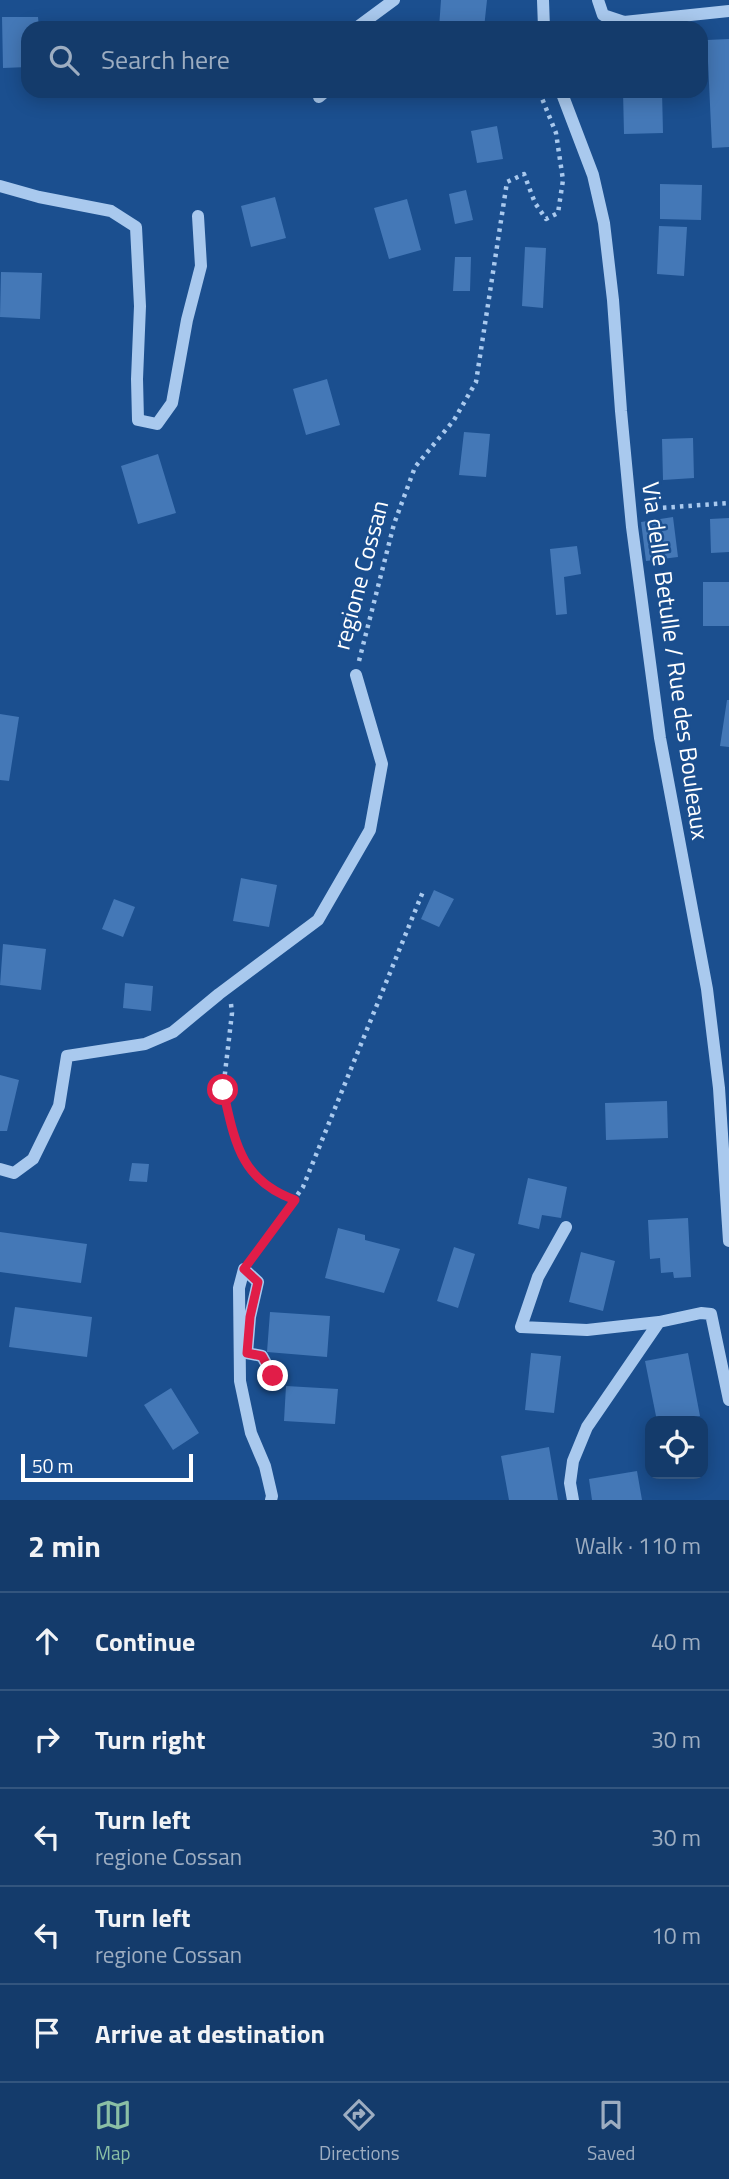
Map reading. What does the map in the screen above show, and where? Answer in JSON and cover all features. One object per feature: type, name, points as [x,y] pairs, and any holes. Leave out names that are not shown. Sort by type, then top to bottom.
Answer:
[{"type":"street","points":[[366,21],[394,0]]},
{"type":"street","points":[[543,0],[544,21]]},
{"type":"street","points":[[598,0],[603,15],[621,21]]},
{"type":"street","points":[[634,21],[729,11]]},
{"type":"street","name":"Via delle Betulle / Rue des Bouleaux","points":[[564,98],[593,175],[604,223],[631,511],[660,738],[707,989],[719,1088],[729,1241]]},
{"type":"street","points":[[0,186],[39,197],[111,211],[136,227],[140,306],[138,420],[157,424],[172,403],[187,320],[201,266],[198,216]]},
{"type":"street","name":"regione Cossan","points":[[0,1169],[14,1173],[33,1159],[59,1106],[67,1056],[145,1044],[173,1032],[318,920],[370,830],[382,764],[356,675]]},
{"type":"street","points":[[566,1227],[538,1277],[521,1327],[587,1330],[659,1322],[701,1313],[711,1314],[729,1400]]},
{"type":"street","points":[[271,1500],[265,1466],[251,1433],[240,1381],[239,1288],[244,1269],[258,1282],[250,1317],[247,1353],[262,1356],[273,1376]]},
{"type":"street","points":[[573,1500],[570,1483],[573,1461],[587,1427],[659,1322]]},
{"type":"path","name":"regione Cossan","points":[[356,675],[394,524],[415,467],[454,420],[477,382],[507,182],[524,174],[535,203],[546,219],[558,213],[563,180],[556,133],[542,98]]},
{"type":"path","points":[[631,511],[729,503]]},
{"type":"path","points":[[244,1269],[303,1187],[424,889]]},
{"type":"path","points":[[219,995],[231,1003],[223,1090],[235,1142],[254,1175],[278,1194],[295,1200]]},
{"type":"building","points":[[441,0],[487,0],[485,21],[440,21]]},
{"type":"building","points":[[2,17],[38,17],[38,21],[21,21],[21,67],[3,68]]},
{"type":"building","points":[[729,39],[729,147],[712,148],[708,40]]},
{"type":"building","points":[[623,98],[662,98],[663,133],[624,134]]},
{"type":"building","points":[[497,126],[503,159],[477,163],[471,131]]},
{"type":"building","points":[[660,184],[702,185],[701,220],[660,219]]},
{"type":"building","points":[[466,190],[473,220],[455,224],[449,194]]},
{"type":"building","points":[[275,197],[286,238],[251,247],[241,206]]},
{"type":"building","points":[[407,199],[421,250],[389,259],[374,208]]},
{"type":"building","points":[[659,226],[687,227],[684,276],[657,274]]},
{"type":"building","points":[[525,247],[546,248],[543,308],[522,306]]},
{"type":"building","points":[[455,257],[471,257],[470,291],[453,291]]},
{"type":"building","points":[[1,272],[42,273],[40,319],[0,317]]},
{"type":"building","points":[[327,379],[340,425],[306,435],[293,389]]},
{"type":"building","points":[[464,432],[490,434],[486,477],[459,475]]},
{"type":"building","points":[[693,438],[694,478],[663,480],[662,439]]},
{"type":"building","points":[[158,454],[176,513],[138,524],[121,466]]},
{"type":"building","points":[[673,517],[678,557],[646,561],[641,522]]},
{"type":"building","points":[[729,518],[729,552],[711,553],[710,519]]},
{"type":"building","points":[[577,546],[581,574],[564,577],[567,614],[556,615],[550,549]]},
{"type":"building","points":[[703,582],[729,582],[729,626],[703,626]]},
{"type":"building","points":[[729,700],[729,747],[720,746]]},
{"type":"building","points":[[0,714],[19,717],[9,781],[0,780]]},
{"type":"building","points":[[241,878],[277,885],[269,927],[233,921]]},
{"type":"building","points":[[434,890],[454,899],[439,927],[421,919]]},
{"type":"building","points":[[114,899],[135,907],[123,937],[102,929]]},
{"type":"building","points":[[3,944],[46,949],[41,990],[0,985]]},
{"type":"building","points":[[125,983],[153,986],[151,1011],[123,1008]]},
{"type":"building","points":[[0,1075],[19,1080],[7,1131],[0,1131]]},
{"type":"building","points":[[667,1101],[668,1138],[606,1140],[605,1103]]},
{"type":"building","points":[[132,1163],[149,1164],[147,1182],[129,1181]]},
{"type":"building","points":[[528,1178],[567,1187],[561,1218],[542,1215],[539,1229],[518,1224]]},
{"type":"building","points":[[688,1218],[691,1277],[674,1278],[673,1272],[661,1273],[660,1258],[650,1259],[648,1220]]},
{"type":"building","points":[[338,1228],[365,1235],[365,1240],[400,1249],[384,1293],[325,1278]]},
{"type":"building","points":[[0,1232],[87,1244],[81,1283],[0,1272]]},
{"type":"building","points":[[454,1247],[475,1254],[458,1308],[437,1301]]},
{"type":"building","points":[[581,1252],[615,1261],[603,1311],[569,1302]]},
{"type":"building","points":[[15,1307],[92,1317],[87,1357],[9,1347]]},
{"type":"building","points":[[270,1312],[330,1316],[327,1357],[267,1352]]},
{"type":"building","points":[[531,1353],[561,1356],[554,1413],[525,1410]]},
{"type":"building","points":[[688,1353],[700,1416],[656,1416],[645,1361]]},
{"type":"building","points":[[286,1386],[338,1389],[335,1424],[284,1421]]},
{"type":"building","points":[[171,1388],[199,1433],[173,1450],[144,1405]]},
{"type":"building","points":[[549,1447],[558,1500],[509,1500],[501,1456]]},
{"type":"building","points":[[637,1471],[642,1500],[592,1500],[589,1479]]},
{"type":"route","points":[[223,1090],[235,1142],[254,1175],[278,1194],[295,1200],[244,1269],[258,1282],[250,1317],[247,1353],[262,1356],[273,1376]]}]
